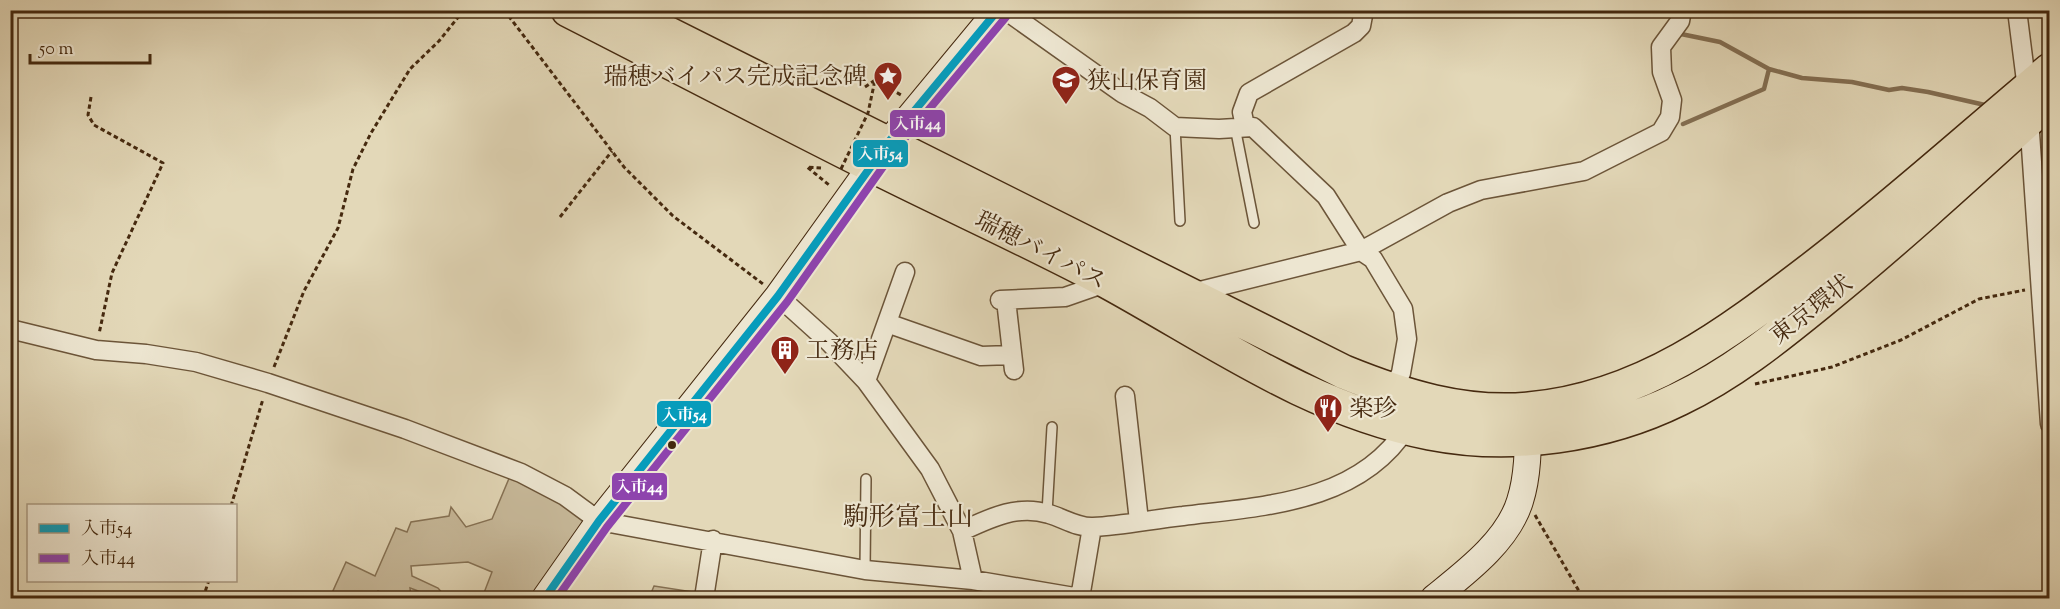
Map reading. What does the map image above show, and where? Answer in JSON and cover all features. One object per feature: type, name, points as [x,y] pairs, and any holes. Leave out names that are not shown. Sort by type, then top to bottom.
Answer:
[{"type":"highway","name":"瑞穂バイパス","points":[[568,10],[1108,282],[1269,376],[1323,399],[1407,427],[1463,438],[1528,425]]},
{"type":"highway","name":"瑞穂バイパス","points":[[621,10],[866,159],[1071,233],[1186,294],[1344,372],[1392,391],[1434,404],[1478,409],[1528,425]]},
{"type":"highway","name":"東京環状","points":[[1528,425],[1593,429],[1680,399],[1728,371],[1781,334],[1877,256],[2038,95]]},
{"type":"highway","name":"東京環状","points":[[1528,425],[1575,402],[1626,386],[1686,359],[1752,315],[2038,95]]},
{"type":"street","points":[[549,598],[599,521],[778,296],[866,159],[998,10]]},
{"type":"street","points":[[1005,10],[1122,93],[1150,108],[1176,127],[1253,127],[1326,196],[1361,251],[1373,259],[1403,309],[1407,339],[1401,372],[1392,391]]},
{"type":"street","points":[[1240,127],[1242,112],[1249,93],[1354,33],[1361,26],[1364,10]]},
{"type":"street","points":[[1186,294],[1361,251],[1448,203],[1481,190],[1584,171],[1661,132],[1670,117],[1672,99],[1662,72],[1661,47],[1680,21],[1682,10]]},
{"type":"street","points":[[2018,10],[2038,95],[2041,286],[2049,424]]},
{"type":"street","points":[[866,381],[905,272]]},
{"type":"street","points":[[887,322],[981,356],[1013,362],[1003,300],[1065,297],[1108,282]]},
{"type":"street","points":[[778,296],[829,342],[866,381],[930,469],[962,531],[973,580]]},
{"type":"street","points":[[10,329],[96,350],[146,354],[196,362],[268,383],[405,429],[521,473],[565,496],[599,521],[713,540],[865,570],[973,580],[1036,595],[1080,598],[1092,527]]},
{"type":"street","points":[[1125,396],[1139,521]]},
{"type":"street","points":[[1434,598],[1478,560],[1504,530],[1520,502],[1528,425]]},
{"type":"street","points":[[962,531],[997,515],[1022,511],[1047,513],[1092,527],[1262,506],[1339,487],[1360,475],[1395,447],[1407,427]]},
{"type":"street","points":[[704,598],[713,540]]},
{"type":"lane","points":[[1176,127],[1180,221]]},
{"type":"lane","points":[[1240,127],[1254,223]]},
{"type":"lane","points":[[1047,513],[1052,427]]},
{"type":"lane","points":[[865,570],[866,479]]},
{"type":"path","points":[[232,504],[268,383],[304,291],[338,228],[353,169],[410,69],[440,41],[464,10]]},
{"type":"path","points":[[504,10],[624,167],[673,216],[750,272],[778,296]]},
{"type":"path","points":[[829,185],[807,167],[866,159],[868,113],[874,80]]},
{"type":"path","points":[[865,87],[874,80]]},
{"type":"path","points":[[874,80],[901,95]]},
{"type":"path","points":[[91,97],[88,115],[93,125],[163,163],[112,273],[96,350]]},
{"type":"path","points":[[560,217],[612,151]]},
{"type":"path","points":[[1728,371],[1749,385],[1832,367],[1901,340],[1979,299],[2041,286]]},
{"type":"path","points":[[1520,502],[1539,519],[1583,598]]},
{"type":"path","points":[[203,598],[208,582]]},
{"type":"shaded area","points":[[510,476],[582,513],[584,523],[533,598],[482,598],[492,572],[468,562],[411,566],[412,576],[438,588],[444,595],[443,598],[425,598],[426,594],[410,588],[411,598],[393,598],[378,591],[373,598],[343,598],[332,593],[346,562],[375,576],[396,528],[407,532],[411,522],[449,516],[451,507],[466,527],[492,519]]},
{"type":"shaded area","points":[[654,586],[700,593],[699,598],[649,598]]},
{"type":"waterway","points":[[1681,34],[1720,42],[1769,69]]},
{"type":"waterway","points":[[1683,124],[1764,89],[1769,69],[1802,78],[1852,82],[1889,90],[1902,88],[1985,105]]},
{"type":"transit line","name":"入市54","points":[[545,598],[599,521],[778,296],[887,144],[998,10]]},
{"type":"transit line","name":"入市44","points":[[557,598],[607,527],[787,302],[895,150],[1006,17]]},
{"type":"place","name":"瑞穂バイパス完成記念碑","points":[[888,102]]},
{"type":"place","name":"狭山保育園","points":[[1066,106]]},
{"type":"place","name":"工務店","points":[[785,376]]},
{"type":"place","name":"楽珍","points":[[1328,434]]},
{"type":"district","name":"駒形富士山","points":[[908,516]]}]
